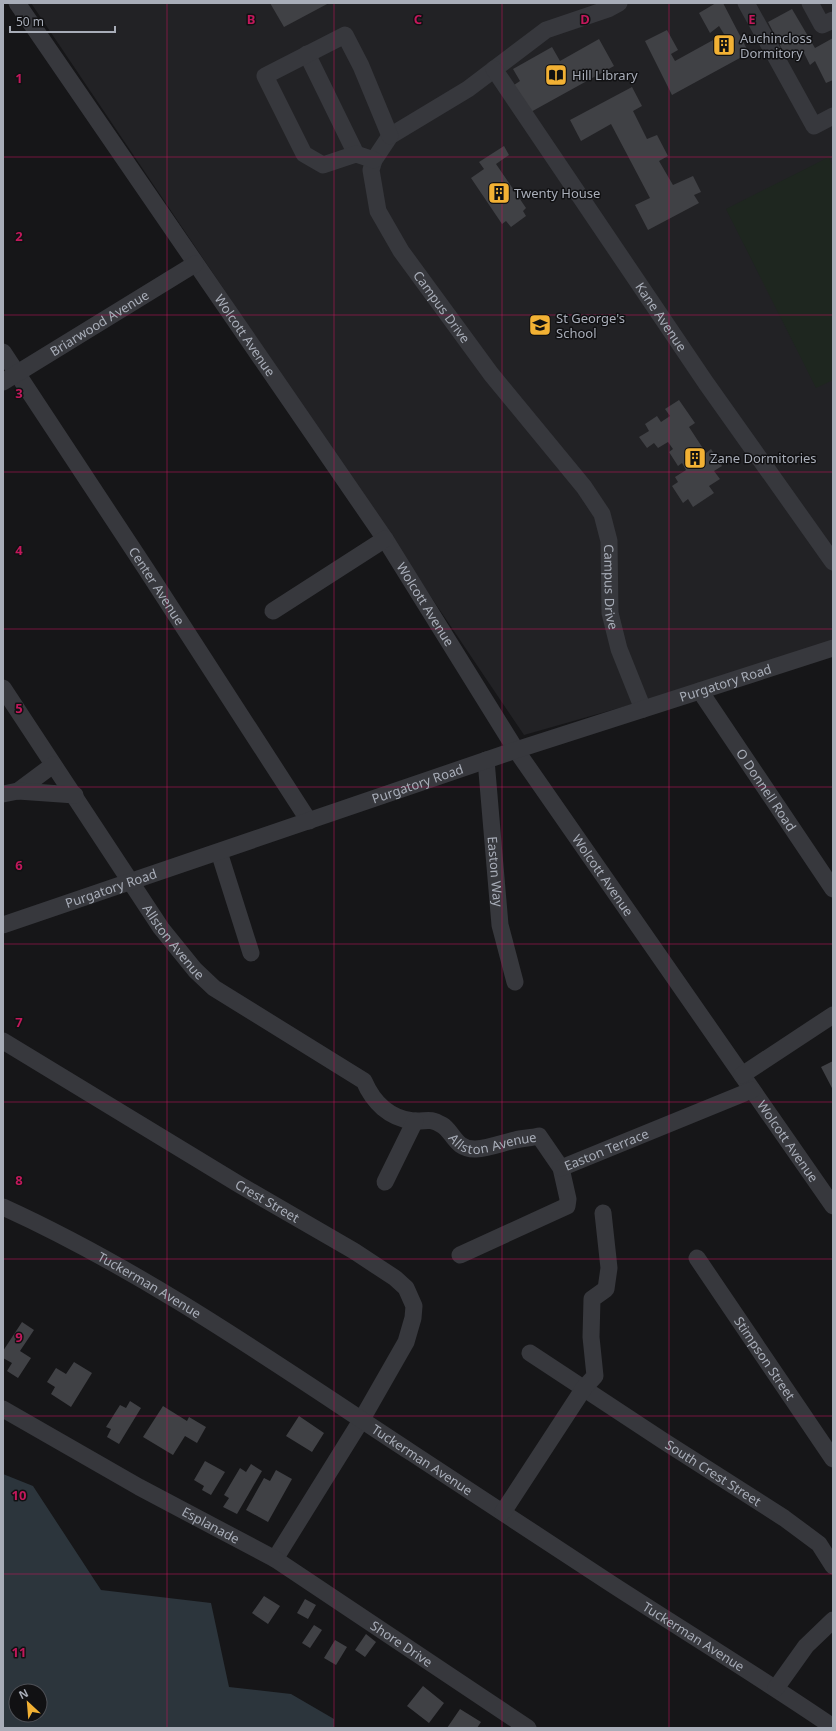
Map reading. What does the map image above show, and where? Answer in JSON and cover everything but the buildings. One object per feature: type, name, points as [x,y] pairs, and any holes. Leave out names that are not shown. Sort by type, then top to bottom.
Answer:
[{"type":"street","name":"Wolcott Avenue","points":[[17,3],[385,539],[516,750],[833,1206]]},
{"type":"street","name":"Campus Drive","points":[[619,3],[608,9],[546,30],[468,88],[390,136],[374,160],[371,170],[378,211],[401,251],[491,374],[584,488],[602,514],[609,541],[610,613],[618,649],[643,709]]},
{"type":"street","points":[[810,3],[822,25],[833,20]]},
{"type":"street","points":[[753,5],[814,126],[833,116]]},
{"type":"street","points":[[374,160],[356,154],[323,165],[304,154],[265,76],[345,35],[361,66],[390,136]]},
{"type":"street","points":[[307,54],[356,154]]},
{"type":"street","name":"Kane Avenue","points":[[494,69],[701,376],[833,562]]},
{"type":"street","name":"Briarwood Avenue","points":[[10,378],[195,264]]},
{"type":"street","name":"Center Avenue","points":[[3,352],[10,378],[309,821]]},
{"type":"street","points":[[273,611],[385,539]]},
{"type":"street","name":"Purgatory Road","points":[[3,925],[486,760],[833,648]]},
{"type":"street","name":"Allston Avenue","points":[[3,688],[52,766],[75,795],[175,948],[214,988],[364,1080],[370,1096],[389,1112],[401,1118],[415,1121],[428,1119],[444,1126],[454,1140],[464,1146],[475,1149],[539,1136],[561,1168]]},
{"type":"street","name":"O Donnell Road","points":[[700,691],[833,889]]},
{"type":"street","name":"Easton Way","points":[[486,760],[500,925],[514,982]]},
{"type":"street","points":[[10,792],[52,766]]},
{"type":"street","points":[[10,792],[75,795]]},
{"type":"street","points":[[219,852],[251,953]]},
{"type":"street","points":[[742,1075],[833,1015]]},
{"type":"street","name":"Crest Street","points":[[3,1041],[240,1185],[354,1251],[395,1278],[406,1288],[414,1306],[413,1318],[406,1342],[362,1419]]},
{"type":"street","name":"Easton Terrace","points":[[460,1255],[567,1206],[568,1199],[561,1168],[752,1090]]},
{"type":"street","points":[[385,1182],[415,1121]]},
{"type":"street","name":"Tuckerman Avenue","points":[[3,1207],[41,1224],[154,1286],[282,1366],[503,1512],[776,1688],[833,1727]]},
{"type":"street","points":[[503,1512],[584,1388],[595,1376],[591,1337],[592,1299],[606,1289],[609,1268],[603,1213]]},
{"type":"street","name":"Stimpson Street","points":[[697,1258],[833,1459]]},
{"type":"street","name":"South Crest Street","points":[[530,1353],[784,1518],[819,1544],[833,1566]]},
{"type":"street","name":"Esplanade","points":[[3,1409],[139,1487],[275,1559]]},
{"type":"street","points":[[275,1559],[362,1419]]},
{"type":"street","name":"Shore Drive","points":[[275,1559],[528,1728]]},
{"type":"street","points":[[776,1688],[806,1646],[833,1620]]},
{"type":"shaded area","name":"St George's School","points":[[31,3],[833,3],[833,647],[524,735]]},
{"type":"shaded area","points":[[829,157],[833,166],[833,380],[816,388],[726,209]]},
{"type":"shaded area","points":[[3,1474],[33,1486],[101,1590],[211,1603],[229,1687],[291,1694],[334,1719],[334,1728],[3,1728]]},
{"type":"place","name":"Auchincloss Dormitory","points":[[724,45]]},
{"type":"place","name":"Hill Library","points":[[556,75]]},
{"type":"place","name":"Twenty House","points":[[499,193]]},
{"type":"place","name":"St George's School","points":[[540,325]]},
{"type":"place","name":"Zane Dormitories","points":[[695,458]]}]
